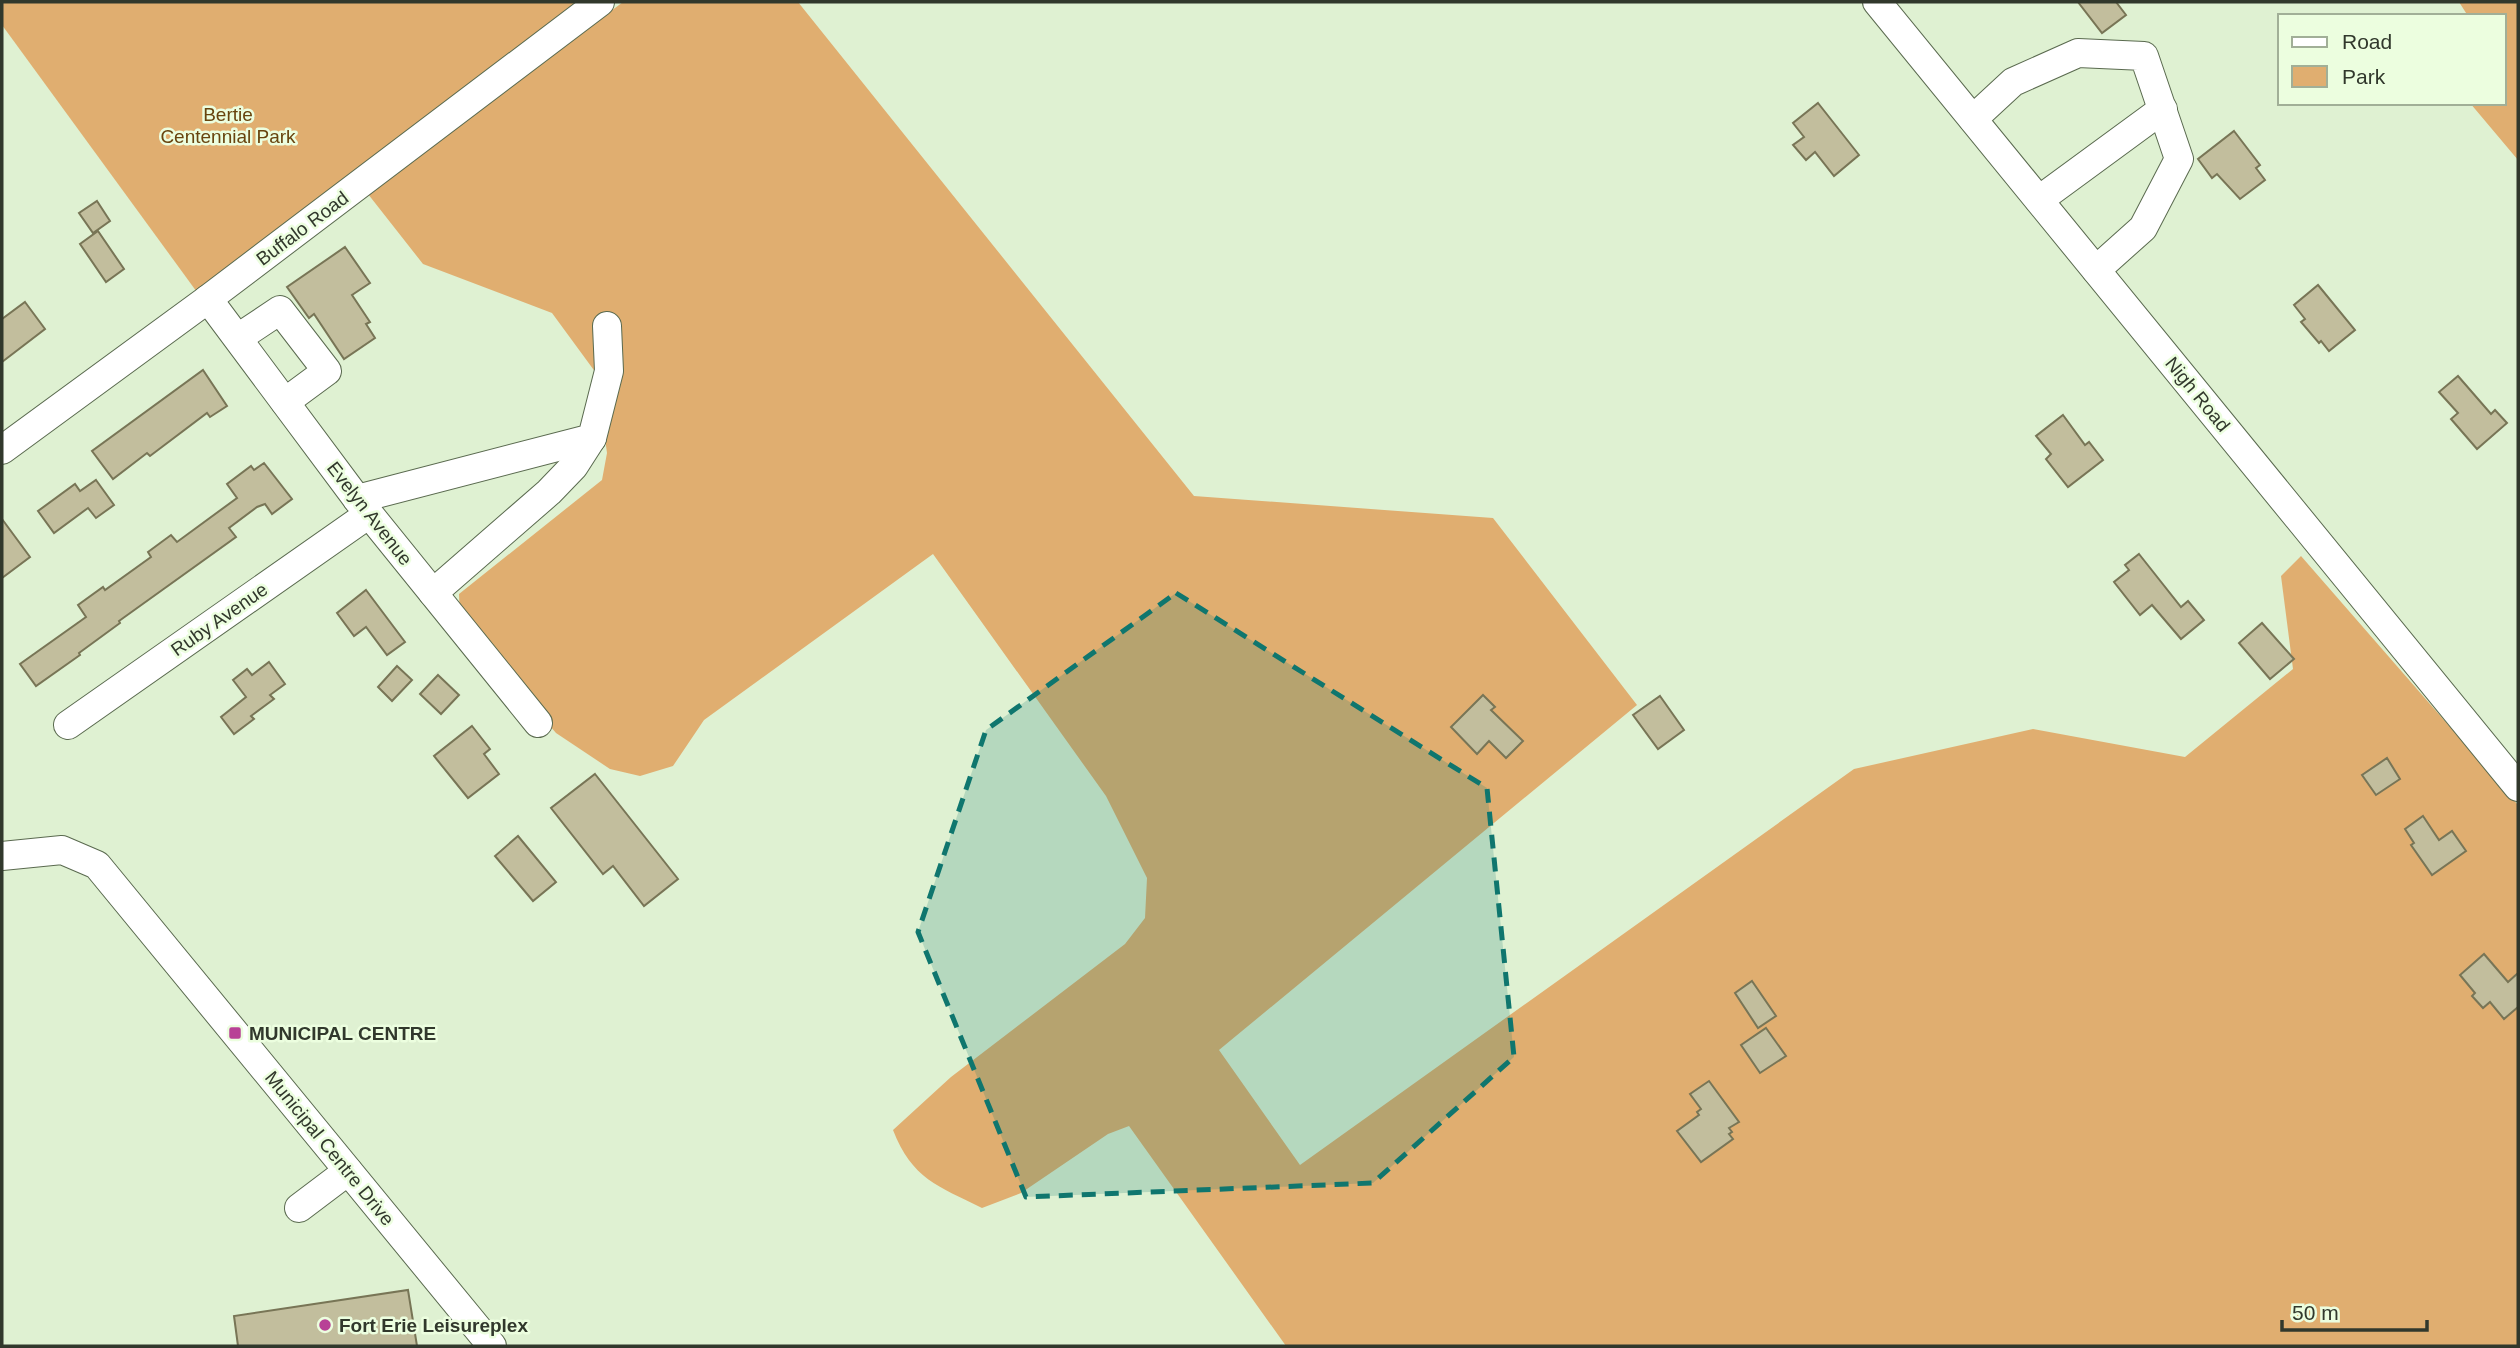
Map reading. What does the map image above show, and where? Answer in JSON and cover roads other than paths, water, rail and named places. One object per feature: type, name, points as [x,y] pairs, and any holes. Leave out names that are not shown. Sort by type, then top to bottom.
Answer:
[{"type":"street","name":"Buffalo Road","points":[[2,450],[208,299],[600,2]]},
{"type":"street","name":"Nigh Road","points":[[1877,2],[2518,786]]},
{"type":"street","points":[[1973,120],[2013,82],[2078,53],[2144,56],[2179,159],[2143,228],[2096,270]]},
{"type":"street","points":[[2039,200],[2163,109]]},
{"type":"street","name":"Evelyn Avenue","points":[[208,299],[363,506],[538,723]]},
{"type":"street","points":[[238,338],[279,310],[327,371],[285,402]]},
{"type":"street","points":[[433,593],[549,492],[574,466],[592,438],[609,371],[607,326]]},
{"type":"street","points":[[363,506],[592,438]]},
{"type":"street","name":"Ruby Avenue","points":[[68,725],[363,506]]},
{"type":"street","name":"Municipal Centre Drive","points":[[2,856],[62,850],[97,864],[492,1346]]},
{"type":"street","points":[[299,1208],[348,1171]]},
{"type":"place","name":"MUNICIPAL CENTRE","points":[[235,1033]]},
{"type":"place","name":"Fort Erie Leisureplex","points":[[325,1325]]},
{"type":"park label","name":"Bertie Centennial Park","points":[[228,125]]}]
